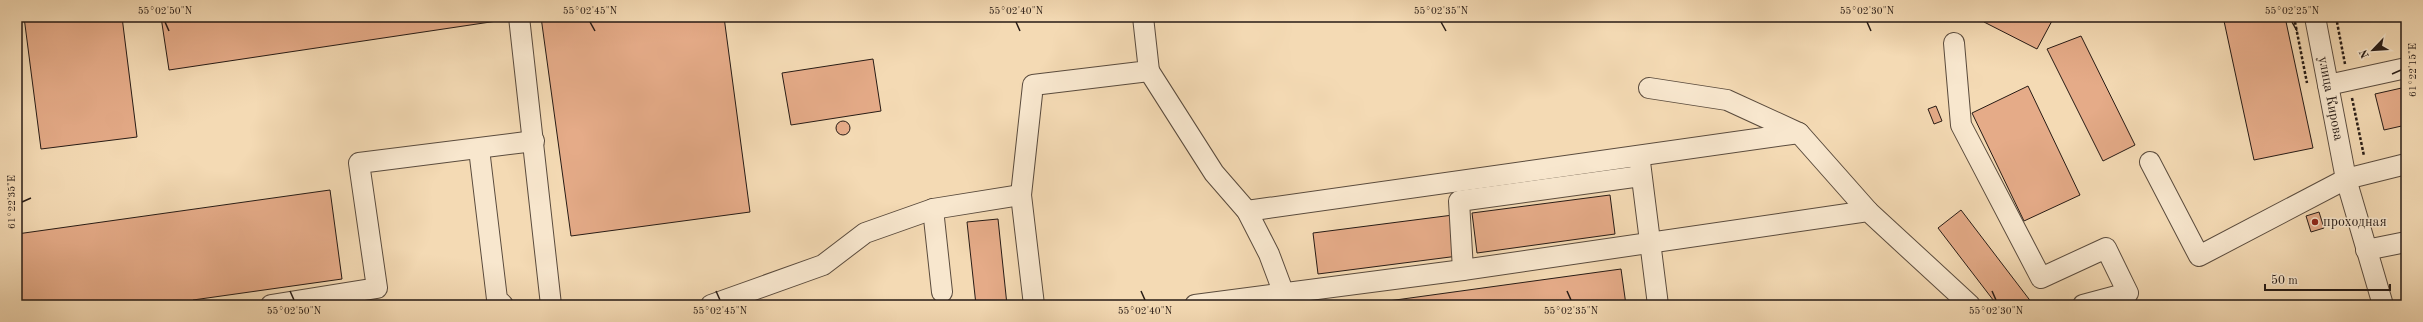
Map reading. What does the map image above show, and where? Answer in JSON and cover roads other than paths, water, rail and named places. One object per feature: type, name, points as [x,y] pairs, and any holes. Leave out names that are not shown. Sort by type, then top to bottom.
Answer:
[{"type":"street","points":[[519,17],[534,141],[551,305]]},
{"type":"street","points":[[1143,17],[1149,71],[1214,173],[1247,211],[1269,254],[1285,300]]},
{"type":"street","name":"улица Кирова","points":[[2315,17],[2346,179],[2383,305]]},
{"type":"street","points":[[1954,43],[1961,125],[2041,278],[2106,248],[2128,293],[2083,305]]},
{"type":"street","points":[[2328,85],[2406,68]]},
{"type":"street","points":[[1034,305],[1021,195],[1032,84],[1149,71]]},
{"type":"street","points":[[1649,88],[1727,100],[1799,133],[1868,211],[1970,305]]},
{"type":"street","points":[[1247,211],[1799,133]]},
{"type":"street","points":[[271,305],[377,288],[359,163],[534,141]]},
{"type":"street","points":[[479,149],[497,299],[503,305]]},
{"type":"street","points":[[1639,155],[1658,305]]},
{"type":"street","points":[[2150,162],[2199,256],[2346,179],[2406,164]]},
{"type":"street","points":[[1464,270],[1459,202],[1641,176]]},
{"type":"street","points":[[711,305],[823,265],[865,232],[933,209],[1021,195]]},
{"type":"street","points":[[933,209],[942,292]]},
{"type":"street","points":[[1195,305],[1285,300],[1464,270],[1868,211]]},
{"type":"street","points":[[2366,250],[2406,242]]},
{"type":"place","name":"проходная","points":[[2315,222]]}]
